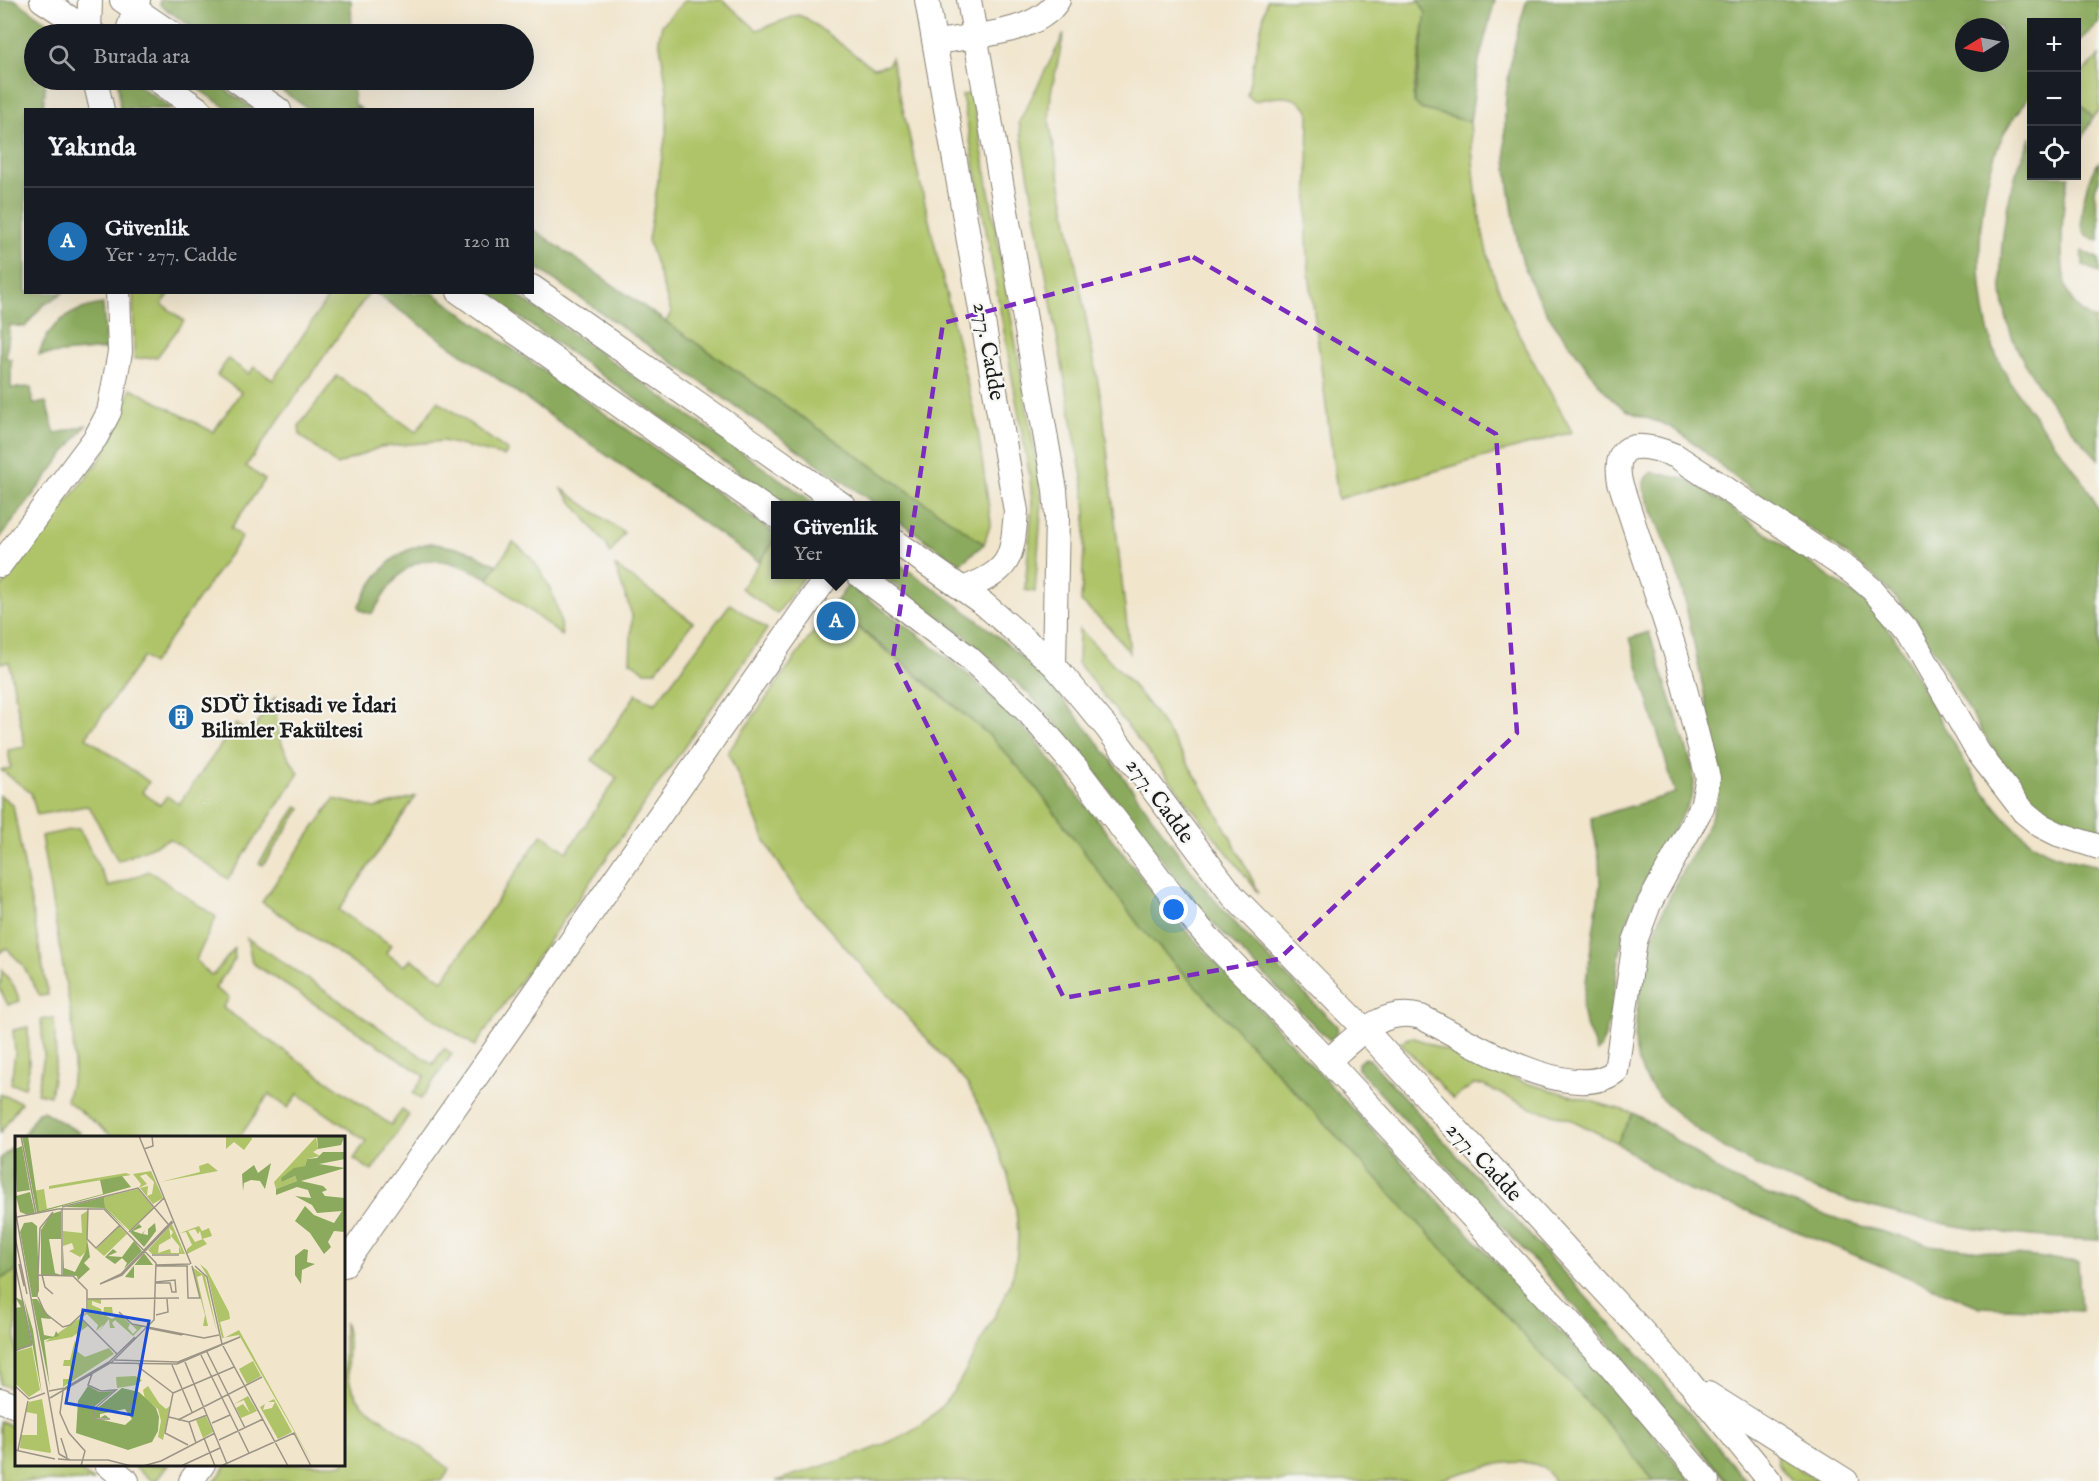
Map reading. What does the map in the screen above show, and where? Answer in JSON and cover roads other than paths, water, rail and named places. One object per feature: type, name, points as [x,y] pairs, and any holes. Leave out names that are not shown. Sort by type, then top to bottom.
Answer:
[{"type":"street","points":[[42,0],[77,24]]},
{"type":"street","points":[[90,0],[90,24]]},
{"type":"street","name":"277. Cadde","points":[[927,0],[1016,511],[1014,542],[1008,562],[996,574],[963,589],[1054,665],[1107,728],[1233,896],[1365,1030],[1689,1382],[1770,1481]]},
{"type":"street","points":[[969,0],[1055,490],[1057,540],[1054,665]]},
{"type":"street","points":[[935,42],[1032,23],[1047,13],[1058,0]]},
{"type":"street","points":[[129,24],[132,3],[159,24]]},
{"type":"street","points":[[98,90],[102,107]]},
{"type":"street","points":[[102,107],[105,90]]},
{"type":"street","points":[[171,90],[197,108]]},
{"type":"street","points":[[250,90],[276,108]]},
{"type":"street","points":[[534,288],[837,501]]},
{"type":"street","points":[[0,565],[88,448],[106,419],[115,391],[120,352],[118,294]]},
{"type":"street","points":[[462,294],[771,512]]},
{"type":"street","points":[[1328,1061],[1365,1030],[1387,1016],[1410,1014],[1519,1067],[1547,1075],[1594,1082],[1606,1079],[1616,1071],[1635,941],[1649,904],[1702,807],[1708,778],[1676,654],[1620,482],[1619,459],[1623,452],[1632,448],[1654,447],[1676,456],[1859,578],[1892,609],[1908,631],[1978,752],[2024,812],[2049,829],[2099,848]]},
{"type":"street","points":[[900,545],[963,589]]},
{"type":"street","points":[[345,1263],[825,579]]},
{"type":"street","points":[[865,579],[968,657],[1029,713],[1077,769],[1194,921],[1328,1061],[1610,1366],[1707,1481]]},
{"type":"street","points":[[1689,1382],[1846,1481]]},
{"type":"street","points":[[0,1400],[15,1406]]},
{"type":"street","points":[[109,1466],[127,1481]]},
{"type":"street","points":[[191,1481],[202,1466]]},
{"type":"place","name":"Güvenlik","points":[[836,621]]},
{"type":"place","name":"SDÜ İktisadi ve İdari Bilimler Fakültesi","points":[[181,717]]}]
